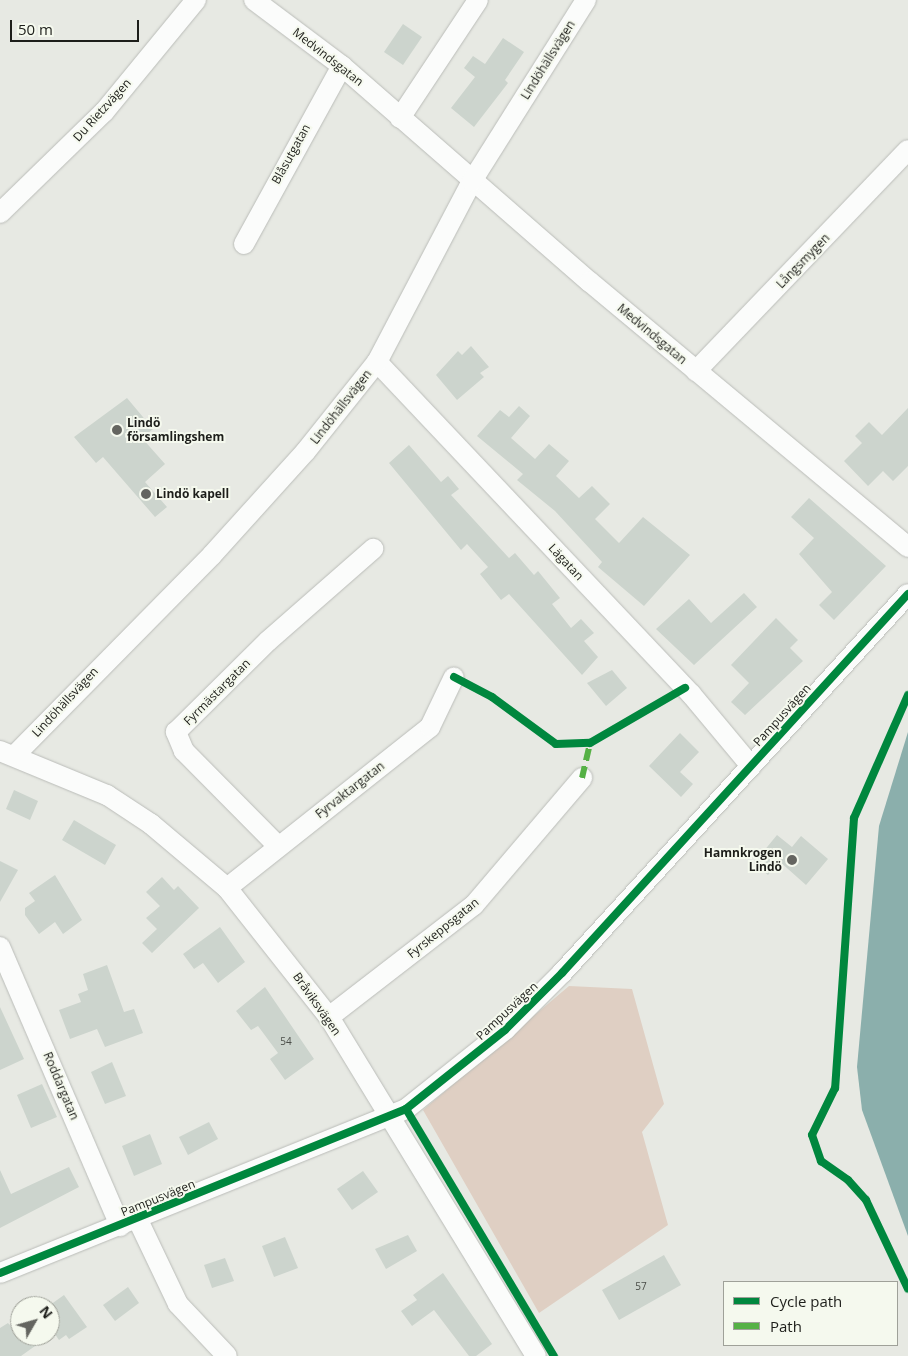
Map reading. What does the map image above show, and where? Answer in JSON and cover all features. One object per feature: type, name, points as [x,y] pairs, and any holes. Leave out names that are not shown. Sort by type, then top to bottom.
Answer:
[{"type":"street","name":"Du Rietzvägen","points":[[0,213],[104,112],[196,0]]},
{"type":"street","name":"Medvindsgatan","points":[[254,0],[342,66],[472,181],[696,371],[908,547]]},
{"type":"street","points":[[400,118],[478,0]]},
{"type":"street","name":"Lindöhällsvägen","points":[[8,752],[212,555],[306,451],[377,362],[472,181],[586,0]]},
{"type":"street","name":"Blåsutgatan","points":[[244,244],[342,66]]},
{"type":"street","name":"Långsmygen","points":[[696,371],[908,150]]},
{"type":"street","name":"Lägatan","points":[[377,362],[691,694],[751,766]]},
{"type":"street","name":"Fyrmästargatan","points":[[278,846],[184,750],[176,732],[268,641],[373,550]]},
{"type":"street","name":"Pampusvägen","points":[[0,1273],[391,1118],[506,1030],[908,594]]},
{"type":"street","name":"Fyrvaktargatan","points":[[227,888],[430,727],[454,678]]},
{"type":"street","name":"Bråviksvägen","points":[[8,752],[107,795],[150,824],[227,888],[329,1017],[536,1356]]},
{"type":"street","name":"Fyrskeppsgatan","points":[[329,1017],[474,905],[582,778]]},
{"type":"street","name":"Roddargatan","points":[[0,947],[128,1222],[178,1304],[227,1356]]},
{"type":"shaded area","points":[[569,986],[632,989],[664,1104],[642,1132],[668,1225],[539,1313],[423,1110]]},
{"type":"water","points":[[908,732],[908,1236],[862,1110],[857,1067],[879,826]]},
{"type":"building","points":[[403,24],[422,37],[403,65],[384,52]]},
{"type":"building","points":[[503,38],[524,52],[505,80],[508,83],[474,127],[451,108],[475,77],[464,68],[473,56],[485,64]]},
{"type":"building","points":[[471,346],[489,367],[480,373],[484,377],[457,400],[436,375],[458,351],[462,355]]},
{"type":"building","points":[[127,398],[153,429],[142,438],[165,464],[145,482],[167,507],[155,517],[103,457],[96,463],[74,437]]},
{"type":"building","points":[[519,406],[530,416],[511,438],[535,459],[549,444],[569,461],[556,476],[579,498],[592,486],[610,504],[595,519],[619,543],[643,517],[690,555],[644,606],[598,567],[602,562],[555,511],[517,480],[523,474],[477,436],[500,410],[509,417]]},
{"type":"building","points":[[908,408],[908,466],[893,481],[883,471],[868,486],[844,461],[862,443],[855,436],[869,422],[882,435]]},
{"type":"building","points":[[409,445],[441,482],[448,476],[459,489],[451,495],[509,558],[515,553],[534,575],[538,571],[560,598],[552,604],[571,628],[581,619],[594,633],[584,641],[598,657],[582,675],[509,594],[501,600],[480,574],[488,567],[467,544],[461,550],[389,463]]},
{"type":"building","points":[[809,498],[886,566],[834,620],[819,605],[832,592],[799,554],[814,538],[791,517]]},
{"type":"building","points":[[744,593],[757,607],[694,665],[656,629],[689,599],[711,623]]},
{"type":"building","points":[[776,618],[798,640],[790,648],[803,661],[745,715],[731,702],[749,683],[731,665]]},
{"type":"building","points":[[612,670],[627,688],[606,706],[587,683]]},
{"type":"building","points":[[680,733],[699,752],[680,772],[693,784],[681,797],[649,766]]},
{"type":"building","points":[[14,790],[38,801],[30,820],[6,809]]},
{"type":"building","points":[[74,820],[116,845],[105,865],[62,840]]},
{"type":"building","name":"Hamnkrogen Lindö","points":[[777,835],[792,847],[801,836],[828,859],[806,885],[779,861],[768,875],[754,863]]},
{"type":"building","points":[[0,861],[18,870],[0,902]]},
{"type":"building","points":[[55,875],[82,920],[63,934],[55,922],[39,934],[25,915],[25,908],[35,901],[29,893]]},
{"type":"building","points":[[162,877],[174,890],[178,886],[199,908],[152,953],[142,943],[157,929],[146,918],[160,906],[146,892]]},
{"type":"building","points":[[220,927],[245,962],[218,983],[203,963],[194,969],[183,954]]},
{"type":"building","points":[[107,965],[124,1012],[134,1009],[143,1033],[105,1047],[97,1029],[70,1039],[59,1010],[81,1002],[78,994],[88,990],[83,974]]},
{"type":"building","points":[[265,987],[314,1059],[285,1080],[270,1059],[278,1053],[258,1026],[251,1030],[236,1011]]},
{"type":"building","points":[[0,1007],[24,1059],[0,1070]]},
{"type":"building","points":[[112,1062],[126,1096],[105,1104],[91,1072]]},
{"type":"building","points":[[42,1084],[57,1117],[31,1128],[17,1095]]},
{"type":"building","points":[[209,1122],[218,1139],[188,1155],[179,1137]]},
{"type":"building","points":[[150,1134],[162,1164],[134,1176],[122,1146]]},
{"type":"building","points":[[69,1167],[79,1187],[0,1228],[0,1170],[11,1194]]},
{"type":"building","points":[[363,1171],[378,1192],[352,1210],[337,1189]]},
{"type":"building","points":[[408,1235],[417,1251],[386,1269],[375,1249]]},
{"type":"building","points":[[285,1237],[298,1268],[274,1277],[262,1246]]},
{"type":"building","points":[[664,1255],[681,1285],[619,1320],[602,1290]]},
{"type":"building","points":[[225,1258],[234,1281],[212,1288],[204,1265]]},
{"type":"building","points":[[443,1273],[492,1344],[476,1356],[469,1356],[434,1310],[412,1326],[401,1311],[417,1300],[413,1295]]},
{"type":"building","points":[[128,1287],[139,1303],[115,1321],[103,1305]]},
{"type":"building","points":[[64,1295],[87,1327],[69,1339],[66,1335],[60,1339],[60,1298]]},
{"type":"building","points":[[8,1323],[10,1325],[10,1346],[35,1346],[21,1356],[0,1356],[0,1328]]},
{"type":"marked path","points":[[582,778],[590,743]]},
{"type":"cycle path","points":[[0,1273],[406,1109],[505,1030],[562,973],[908,594]]},
{"type":"cycle path","points":[[454,677],[492,697],[556,744],[590,743],[685,688]]},
{"type":"cycle path","points":[[908,695],[854,818],[835,1088],[812,1135],[821,1161],[848,1180],[866,1200],[908,1289]]},
{"type":"cycle path","points":[[406,1109],[554,1356]]},
{"type":"place","name":"Lindö församlingshem","points":[[117,430]]},
{"type":"place","name":"Lindö kapell","points":[[146,494]]},
{"type":"place","name":"Hamnkrogen Lindö","points":[[792,860]]}]
